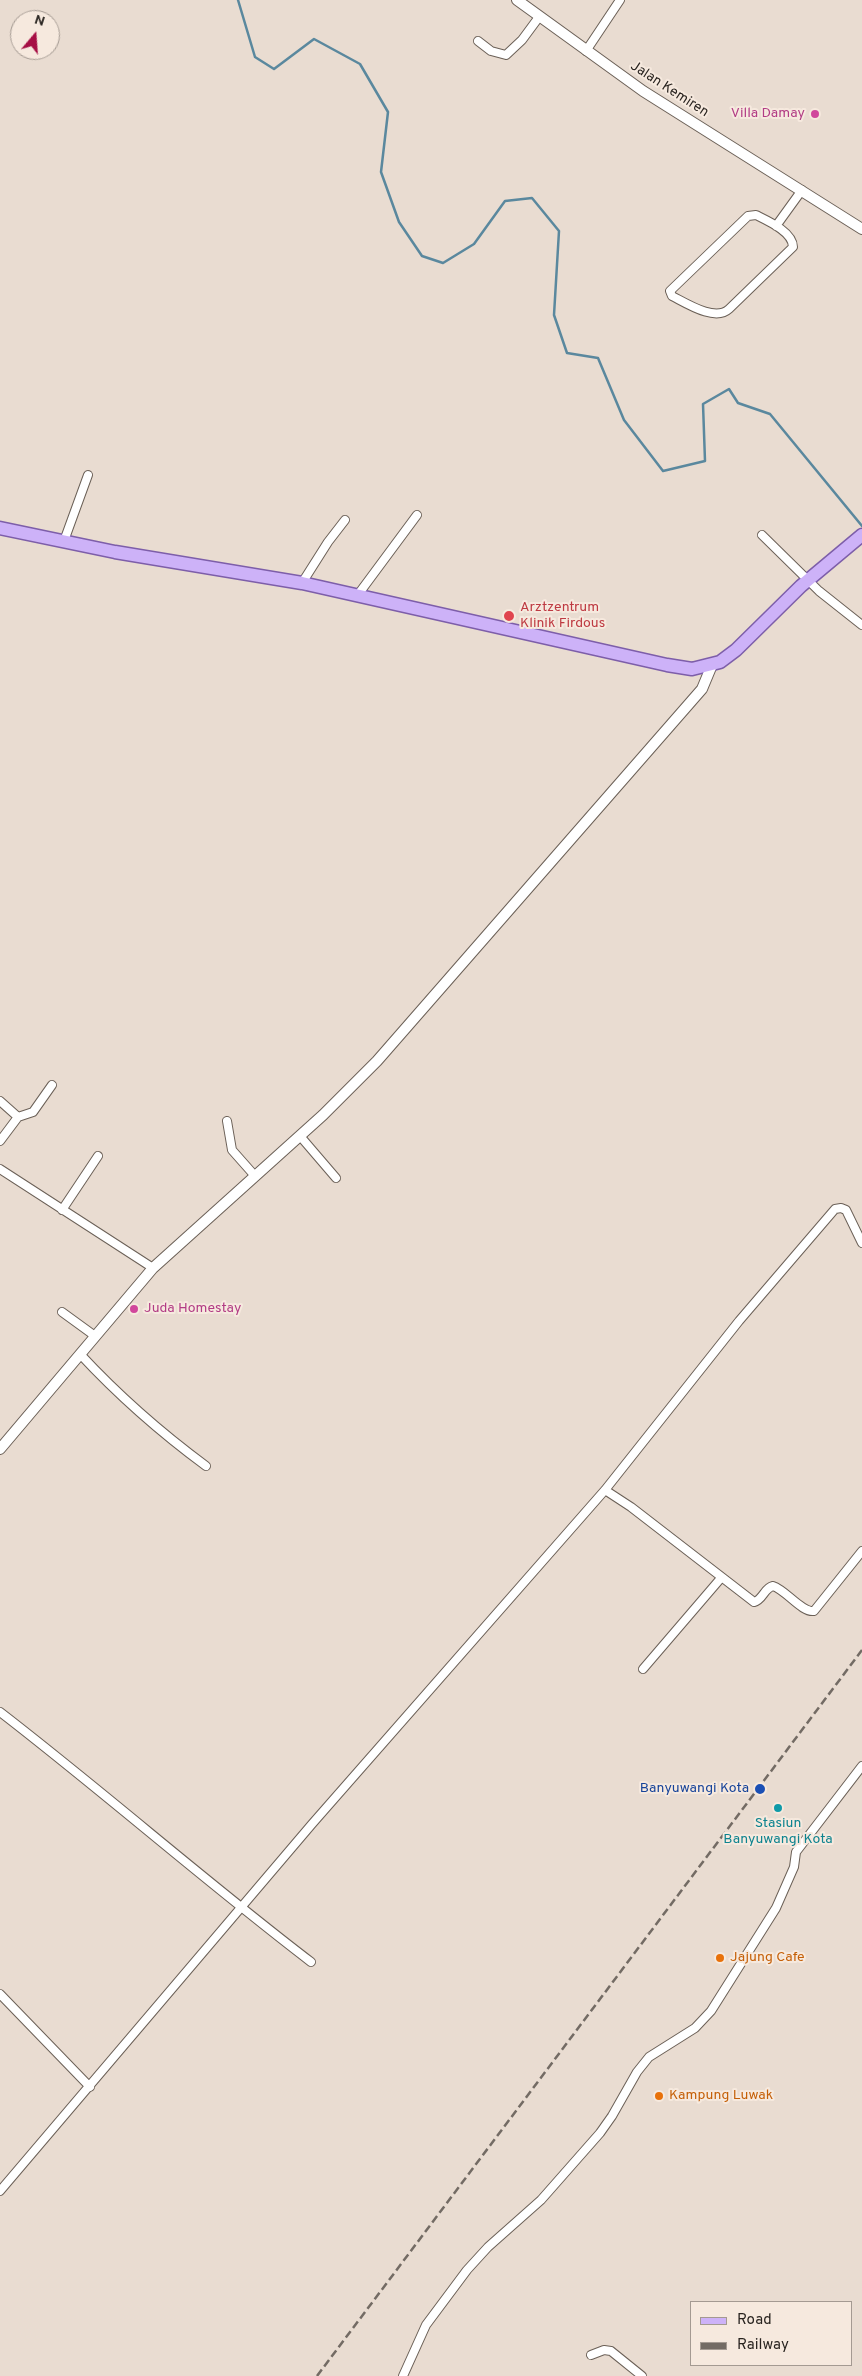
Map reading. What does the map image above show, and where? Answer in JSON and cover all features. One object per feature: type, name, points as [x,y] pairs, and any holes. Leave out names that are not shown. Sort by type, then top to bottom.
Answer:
[{"type":"main road","points":[[0,528],[302,583],[667,666],[692,669],[712,666],[736,650],[808,580],[862,535]]},
{"type":"street","name":"Jalan Kemiren","points":[[516,0],[643,91],[862,229]]},
{"type":"street","points":[[586,51],[620,0]]},
{"type":"street","points":[[478,41],[492,51],[506,55],[522,40],[539,17]]},
{"type":"street","points":[[776,226],[802,190]]},
{"type":"street","points":[[756,215],[776,226],[791,238],[793,247],[726,312],[714,314],[670,294],[670,291],[748,216],[756,215]]},
{"type":"street","points":[[64,541],[88,475]]},
{"type":"street","points":[[357,596],[418,515]]},
{"type":"street","points":[[302,583],[328,542],[345,520]]},
{"type":"street","points":[[762,535],[808,580],[862,625]]},
{"type":"street","points":[[0,1449],[153,1268],[300,1136],[378,1061],[702,689],[712,666]]},
{"type":"street","points":[[0,1141],[18,1117],[33,1112],[52,1085]]},
{"type":"street","points":[[0,1101],[18,1117]]},
{"type":"street","points":[[227,1121],[232,1150],[255,1176]]},
{"type":"street","points":[[300,1136],[336,1178]]},
{"type":"street","points":[[62,1210],[98,1156]]},
{"type":"street","points":[[0,1169],[153,1268]]},
{"type":"street","points":[[0,2191],[241,1908],[606,1490],[739,1321],[835,1209],[842,1208],[846,1210],[862,1244]]},
{"type":"street","points":[[62,1312],[95,1336]]},
{"type":"street","points":[[80,1354],[111,1388],[160,1432],[206,1466]]},
{"type":"street","points":[[606,1490],[631,1507],[751,1602],[758,1602],[768,1588],[776,1587],[812,1612],[823,1602],[862,1551]]},
{"type":"street","points":[[643,1669],[721,1578]]},
{"type":"street","points":[[0,1712],[170,1848],[241,1908],[311,1962]]},
{"type":"street","points":[[403,2376],[426,2325],[467,2270],[488,2247],[541,2200],[593,2140],[612,2116],[637,2072],[649,2057],[694,2028],[711,2011],[776,1908],[794,1867],[796,1852],[862,1766]]},
{"type":"street","points":[[0,1994],[90,2087]]},
{"type":"street","points":[[591,2355],[610,2350],[642,2376]]},
{"type":"waterway","points":[[238,0],[255,57],[274,69],[314,39],[360,64],[388,112],[381,172],[399,222],[422,256],[443,263],[474,244],[505,201],[532,198],[559,231],[554,315],[567,353],[598,358],[624,420],[663,471],[705,461],[703,404],[729,389],[738,403],[770,414],[862,526]]},
{"type":"railway","points":[[317,2376],[862,1650]]},
{"type":"place","name":"Villa Damay","points":[[815,114]]},
{"type":"place","name":"Arztzentrum Klinik Firdous","points":[[509,616]]},
{"type":"place","name":"Juda Homestay","points":[[134,1309]]},
{"type":"place","name":"Banyuwangi Kota","points":[[760,1789]]},
{"type":"place","name":"Stasiun Banyuwangi Kota","points":[[778,1808]]},
{"type":"place","name":"Jajung Cafe","points":[[720,1958]]},
{"type":"place","name":"Kampung Luwak","points":[[659,2096]]}]
